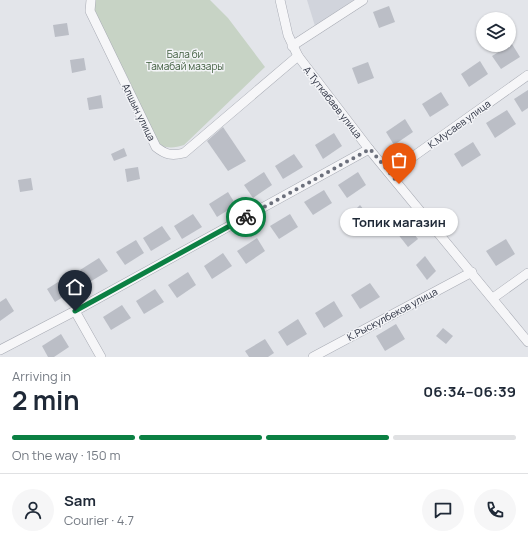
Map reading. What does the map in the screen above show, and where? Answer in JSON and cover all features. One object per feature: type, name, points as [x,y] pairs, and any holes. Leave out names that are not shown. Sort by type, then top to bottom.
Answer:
[{"type":"street","name":"Алшын улица","points":[[91,0],[90,11],[156,147],[164,153],[174,156],[184,153],[298,56]]},
{"type":"street","name":"А.Туткабаев улица","points":[[280,0],[292,46],[298,56],[370,149],[528,342]]},
{"type":"street","points":[[292,46],[363,0]]},
{"type":"street","name":"К.Мусаев улица","points":[[390,173],[528,75]]},
{"type":"street","points":[[0,350],[75,311],[370,149]]},
{"type":"street","name":"К.Рыскулбеков улица","points":[[313,357],[472,272]]},
{"type":"street","points":[[493,298],[528,273]]},
{"type":"street","points":[[75,311],[101,357]]},
{"type":"shaded area","points":[[307,0],[354,0],[315,26]]},
{"type":"green space","name":"Бала би Тамабай мазары","points":[[96,0],[210,0],[228,18],[265,67],[184,145],[171,148],[162,146],[158,144],[125,72],[103,37],[90,9]]},
{"type":"building","points":[[389,6],[395,22],[379,28],[373,12]]},
{"type":"building","points":[[67,23],[69,35],[55,37],[53,25]]},
{"type":"building","points":[[516,50],[520,57],[501,69],[492,56],[499,52],[516,52]]},
{"type":"building","points":[[84,58],[86,70],[72,73],[70,60]]},
{"type":"building","points":[[480,61],[488,74],[469,87],[461,74]]},
{"type":"building","points":[[368,62],[374,78],[358,84],[352,68]]},
{"type":"building","points":[[528,90],[528,108],[522,112],[514,99]]},
{"type":"building","points":[[441,92],[449,105],[430,117],[422,104]]},
{"type":"building","points":[[101,95],[103,108],[89,110],[87,98]]},
{"type":"building","points":[[507,110],[516,124],[495,138],[486,123]]},
{"type":"building","points":[[405,119],[413,132],[394,145],[386,132]]},
{"type":"building","points":[[223,127],[246,161],[228,171],[207,141]]},
{"type":"building","points":[[334,133],[342,146],[323,159],[315,145]]},
{"type":"building","points":[[473,142],[481,155],[462,167],[454,154]]},
{"type":"building","points":[[124,148],[127,156],[114,161],[111,154]]},
{"type":"building","points":[[294,154],[303,167],[283,179],[275,166]]},
{"type":"building","points":[[138,167],[140,179],[127,182],[125,169]]},
{"type":"building","points":[[264,172],[272,185],[253,198],[244,185]]},
{"type":"building","points":[[358,172],[366,185],[347,198],[338,185]]},
{"type":"building","points":[[31,178],[33,190],[20,192],[18,180]]},
{"type":"building","points":[[324,190],[332,203],[313,215],[304,202]]},
{"type":"building","points":[[228,192],[236,205],[217,217],[209,204]]},
{"type":"building","points":[[360,205],[372,220],[362,229],[351,214]]},
{"type":"building","points":[[193,214],[202,227],[182,239],[174,226]]},
{"type":"building","points":[[290,214],[298,227],[279,239],[270,226]]},
{"type":"building","points":[[406,224],[418,239],[408,247],[397,233]]},
{"type":"building","points":[[162,226],[171,239],[151,251],[143,238]]},
{"type":"building","points":[[257,238],[265,251],[246,264],[237,251]]},
{"type":"building","points":[[506,239],[515,254],[496,266],[486,251]]},
{"type":"building","points":[[136,240],[144,253],[125,265],[116,252]]},
{"type":"building","points":[[223,253],[232,266],[212,279],[204,266]]},
{"type":"building","points":[[425,256],[436,271],[427,280],[416,265]]},
{"type":"building","points":[[99,258],[108,271],[88,283],[80,270]]},
{"type":"building","points":[[188,272],[196,285],[177,298],[168,285]]},
{"type":"building","points":[[66,277],[74,290],[55,302],[47,289]]},
{"type":"building","points":[[370,283],[380,297],[360,309],[351,295]]},
{"type":"building","points":[[155,289],[164,302],[144,314],[136,301]]},
{"type":"building","points":[[6,298],[14,311],[0,321],[0,302]]},
{"type":"building","points":[[334,301],[343,316],[324,328],[315,313]]},
{"type":"building","points":[[122,305],[131,318],[111,330],[103,317]]},
{"type":"building","points":[[298,319],[307,334],[287,346],[278,332]]},
{"type":"building","points":[[396,324],[405,339],[385,351],[376,336]]},
{"type":"building","points":[[443,328],[453,336],[446,344],[436,336]]},
{"type":"building","points":[[61,334],[69,347],[54,357],[48,357],[42,346]]},
{"type":"building","points":[[265,339],[274,353],[268,357],[249,357],[245,351]]},
{"type":"way so far","points":[[246,217],[370,149],[399,184]]},
{"type":"place","name":"Топик магазин","points":[[399,184]]},
{"type":"route","points":[[75,311],[246,217]]}]
